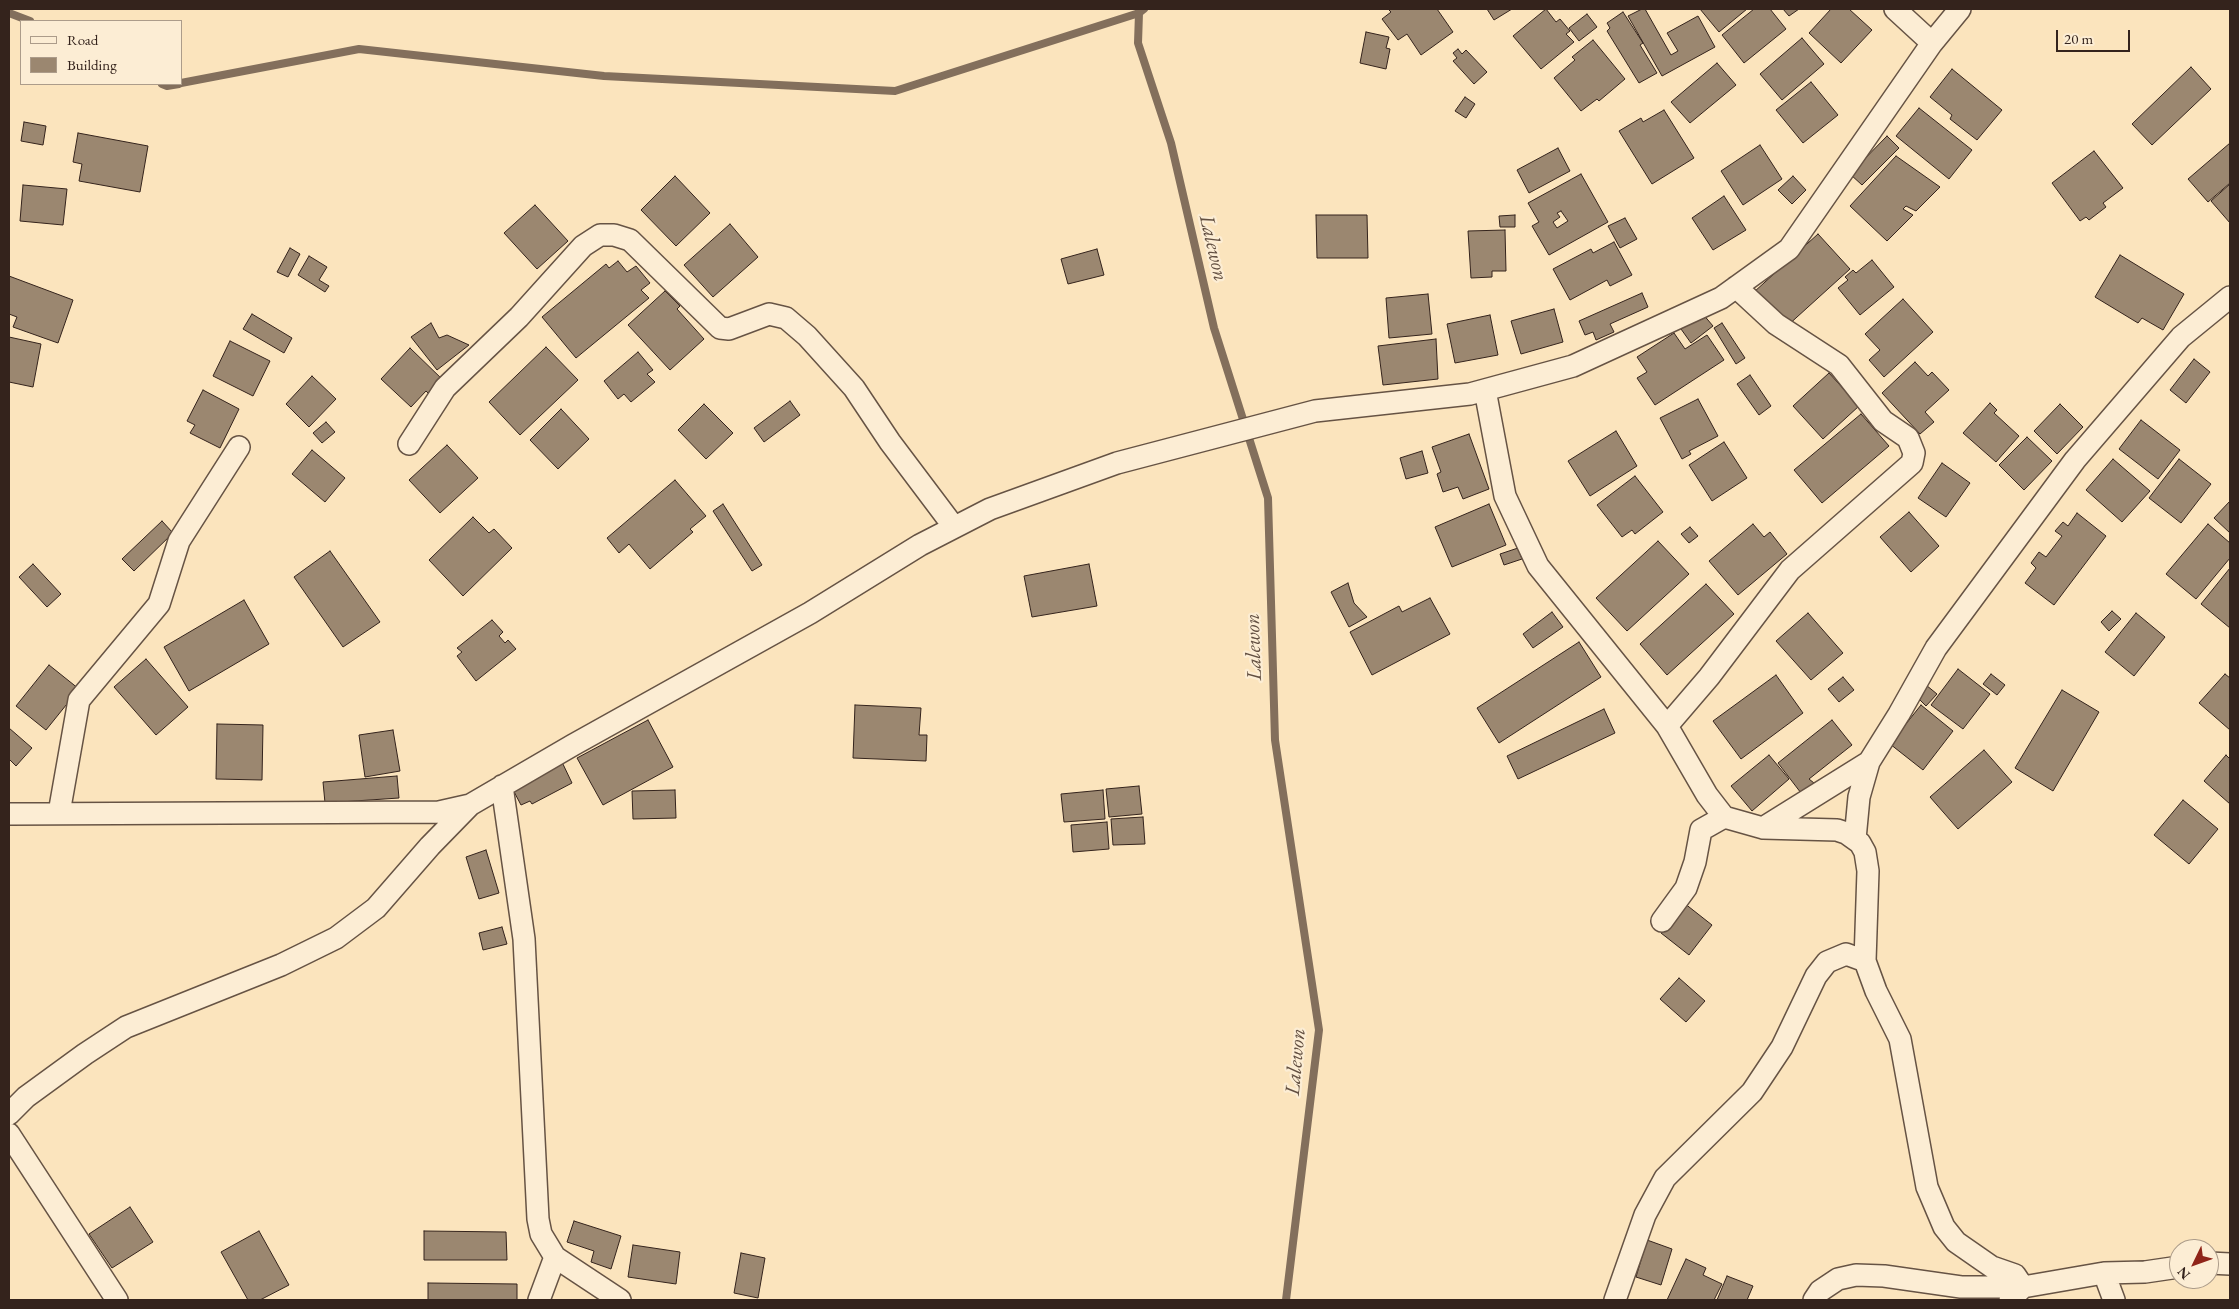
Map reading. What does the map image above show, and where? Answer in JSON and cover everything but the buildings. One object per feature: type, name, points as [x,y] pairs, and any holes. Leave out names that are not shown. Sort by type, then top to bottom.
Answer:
[{"type":"street","points":[[1895,9],[1932,43]]},
{"type":"street","points":[[9,1114],[34,1092],[85,1054],[126,1027],[281,966],[336,938],[376,908],[430,846],[470,805],[810,613],[920,545],[990,509],[1117,463],[1306,414],[1470,394],[1573,366],[1721,298],[1788,249],[1932,43],[1960,9]]},
{"type":"street","points":[[409,444],[445,388],[518,317],[583,246],[600,236],[614,235],[630,240],[720,328],[729,329],[769,314],[786,318],[807,336],[854,388],[890,442],[954,528]]},
{"type":"street","points":[[1667,726],[1709,678],[1790,570],[1912,463],[1914,453],[1908,438],[1883,421],[1838,365],[1776,324],[1736,287]]},
{"type":"street","points":[[1855,839],[1859,797],[1869,762],[1899,714],[1936,648],[2075,460],[2181,337],[2230,297]]},
{"type":"street","points":[[1485,390],[1505,496],[1538,566],[1667,726],[1707,796],[1724,818],[1763,828],[1837,830],[1860,843],[1865,852],[1868,872],[1865,961],[1876,991],[1900,1039],[1933,1205],[1944,1227],[1956,1242],[1992,1267],[2015,1275],[2016,1294]]},
{"type":"street","points":[[59,813],[79,700],[159,604],[179,541],[239,447]]},
{"type":"street","points":[[1763,828],[1869,762]]},
{"type":"street","points":[[502,786],[524,939],[538,1219],[541,1234],[555,1257],[620,1300]]},
{"type":"street","points":[[9,814],[439,812],[470,805]]},
{"type":"street","points":[[1662,921],[1686,888],[1695,862],[1701,830],[1724,818]]},
{"type":"street","points":[[1615,1300],[1645,1215],[1665,1178],[1752,1092],[1782,1046],[1816,976],[1827,962],[1846,954],[1865,961]]},
{"type":"street","points":[[9,1134],[117,1300]]},
{"type":"street","points":[[538,1300],[555,1257]]},
{"type":"street","points":[[1814,1300],[1820,1291],[1838,1279],[1856,1275],[1884,1276],[2016,1294],[2104,1273],[2145,1272],[2169,1268]]},
{"type":"street","points":[[2104,1273],[2114,1300]]},
{"type":"waterway","points":[[182,83],[359,49],[604,76],[895,91],[1139,13],[1144,9]]},
{"type":"waterway","points":[[9,13],[27,20]]},
{"type":"waterway","name":"Lalewon","points":[[1139,13],[1138,43],[1171,143],[1214,328],[1268,498],[1275,740],[1319,1030],[1286,1300]]},
{"type":"waterway","points":[[164,85],[173,85]]}]
